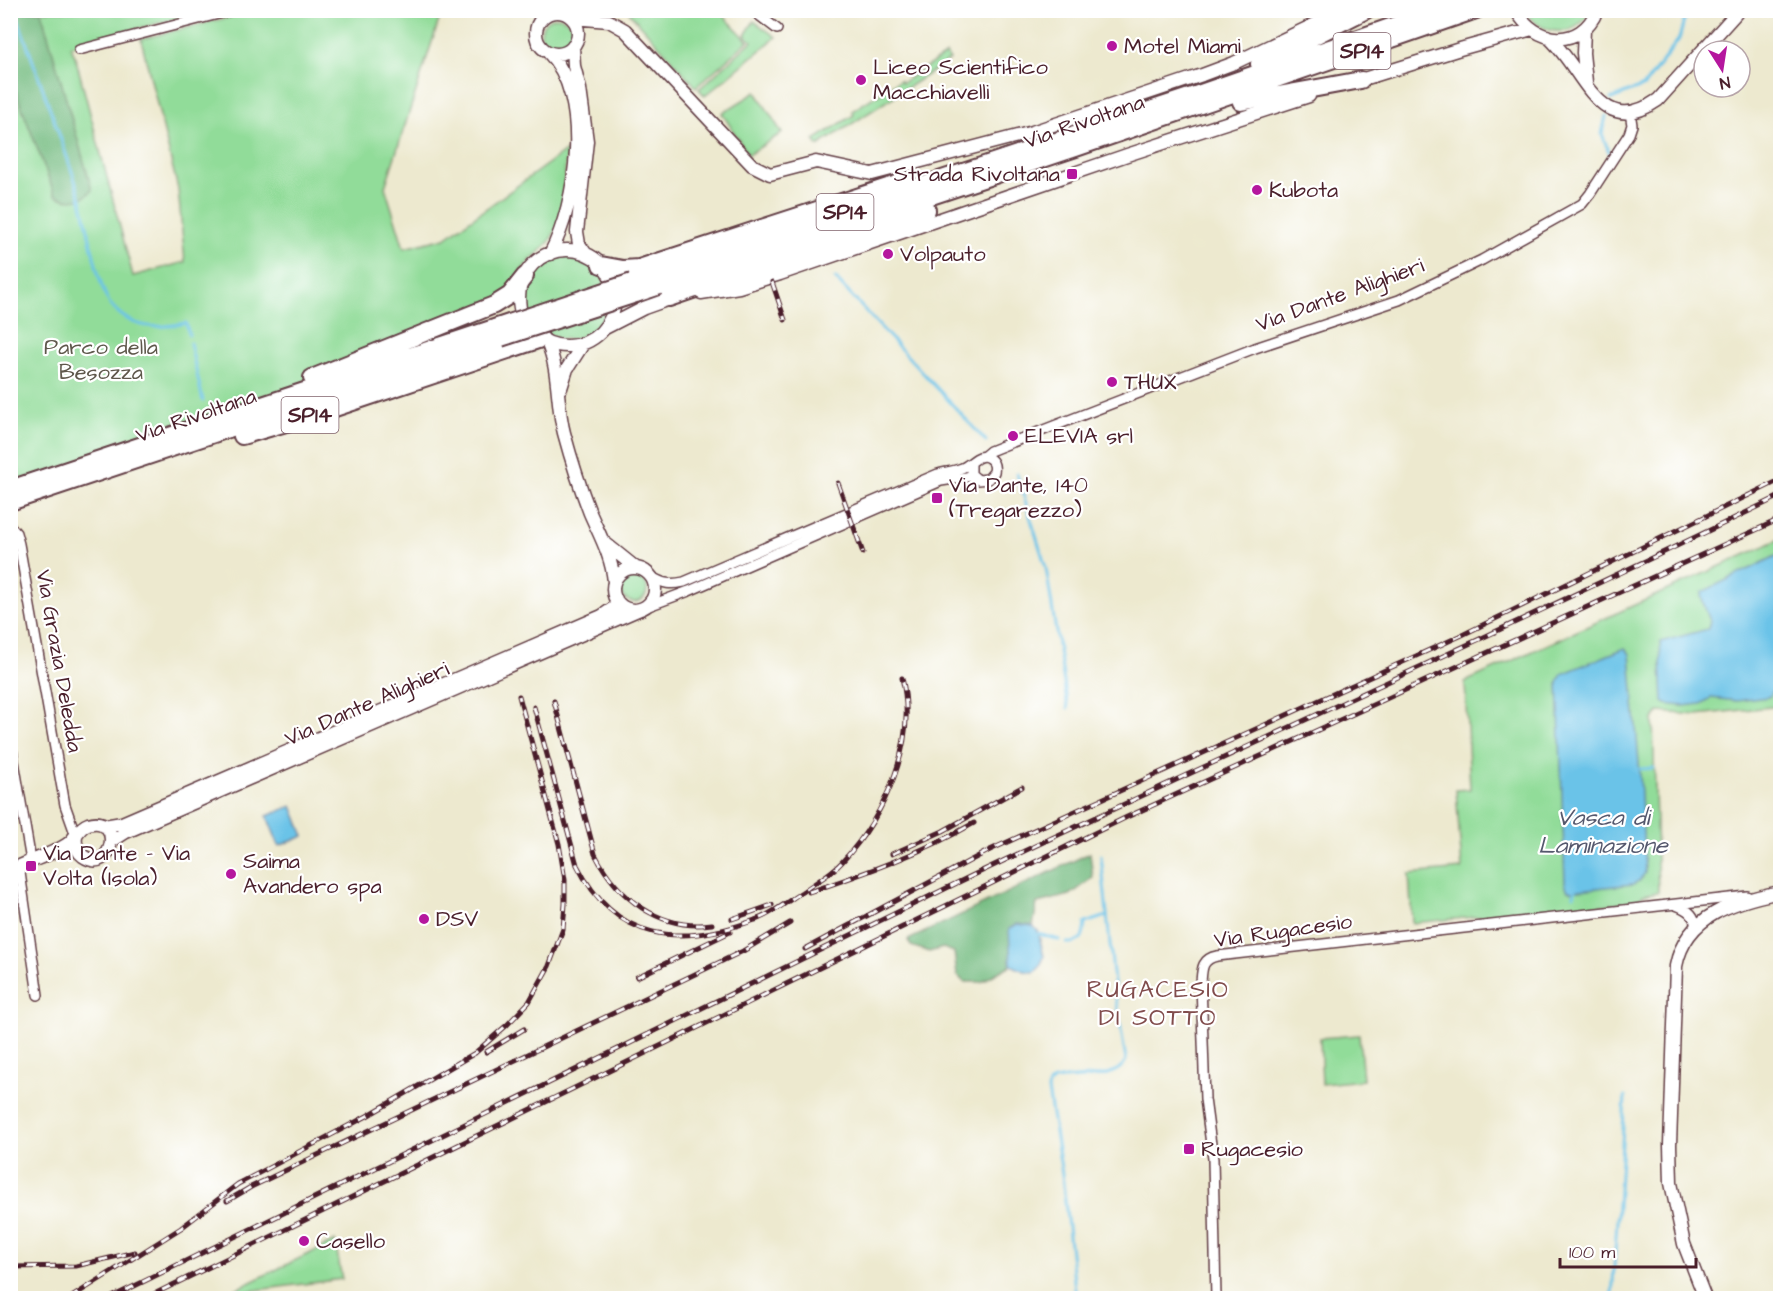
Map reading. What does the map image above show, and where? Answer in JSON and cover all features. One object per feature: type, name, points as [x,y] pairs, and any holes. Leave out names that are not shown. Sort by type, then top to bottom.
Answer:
[{"type":"highway","name":"SP14","points":[[1140,113],[1192,89],[1247,70],[1366,10]]},
{"type":"highway","name":"Via Rivoltana","points":[[634,288],[1439,10]]},
{"type":"highway","name":"Via Rivoltana","points":[[634,288],[1037,161],[1476,10]]},
{"type":"highway","name":"SP14","points":[[1076,148],[1236,103],[1361,80]]},
{"type":"highway","name":"SP14","points":[[601,265],[626,269],[639,268],[873,190],[1018,148],[1058,141]]},
{"type":"highway","name":"SP14","points":[[669,298],[890,223],[1002,182],[1037,161]]},
{"type":"highway","name":"SP14","points":[[10,489],[88,464],[127,445],[255,400],[494,305],[510,295],[525,276]]},
{"type":"highway","name":"SP14","points":[[499,332],[634,288]]},
{"type":"highway","name":"Via Rivoltana","points":[[88,464],[499,332]]},
{"type":"highway","name":"Via Rivoltana","points":[[76,480],[499,332]]},
{"type":"highway","name":"SP14","points":[[10,502],[76,480],[130,470],[320,413],[544,340]]},
{"type":"street","points":[[79,50],[234,10]]},
{"type":"street","points":[[536,10],[536,37],[557,62],[565,78],[572,100],[575,124],[571,195],[560,235],[550,254]]},
{"type":"street","points":[[752,10],[777,29]]},
{"type":"street","points":[[537,26],[543,18],[563,13],[609,21],[625,30],[752,165],[770,174],[816,162],[872,174],[1029,133],[1213,71],[1345,10]]},
{"type":"street","points":[[1516,10],[1532,29],[1547,36],[1560,47],[1596,99],[1609,110],[1630,112],[1647,107],[1658,100],[1739,10]]},
{"type":"street","points":[[1547,36],[1565,38],[1584,30],[1597,12]]},
{"type":"street","points":[[559,401],[563,376],[584,344],[605,328],[613,312],[615,294],[610,276],[601,265],[586,254],[579,244],[577,232],[587,141],[580,89],[573,66],[573,46],[578,33],[577,27],[563,13]]},
{"type":"street","points":[[669,298],[739,287],[1276,106],[1532,29]]},
{"type":"street","points":[[1584,30],[1583,60],[1586,83]]},
{"type":"street","points":[[549,52],[564,52],[573,46]]},
{"type":"street","name":"Via Dante Alighieri","points":[[984,456],[1005,445],[1255,348],[1399,300],[1482,260],[1582,204],[1629,134],[1632,125],[1630,112]]},
{"type":"street","points":[[584,344],[563,346],[544,340],[530,329],[521,312],[519,294],[525,276],[534,264],[550,254],[568,250],[586,254]]},
{"type":"street","name":"SP14","points":[[605,328],[669,298]]},
{"type":"street","points":[[544,340],[555,363],[563,428],[589,510],[613,570],[613,589],[616,599],[625,608],[643,608],[651,601],[655,593],[652,577],[636,568],[604,543]]},
{"type":"street","points":[[994,464],[984,456],[977,458],[971,464],[970,471],[980,480],[988,480],[994,472],[994,464],[1005,445]]},
{"type":"street","name":"Via Dante Alighieri","points":[[53,850],[78,852],[89,859],[100,858],[110,850],[112,841],[126,832],[643,608],[861,511],[938,474],[971,464]]},
{"type":"street","name":"Via Dante Alighieri","points":[[861,511],[941,481],[973,476]]},
{"type":"street","name":"Via Grazia Deledda","points":[[10,526],[16,533],[19,544],[65,805],[76,836]]},
{"type":"street","points":[[614,582],[621,572],[636,568]]},
{"type":"street","name":"Via Dante Alighieri","points":[[652,577],[662,583],[673,584],[712,576]]},
{"type":"street","name":"Via Dante Alighieri","points":[[89,824],[104,826],[132,818],[602,616],[615,607],[616,599]]},
{"type":"street","points":[[10,738],[20,866],[38,995]]},
{"type":"street","points":[[65,805],[76,819],[89,824]]},
{"type":"street","points":[[20,866],[64,846],[76,836],[82,827],[89,824]]},
{"type":"street","points":[[104,826],[110,832],[112,841]]},
{"type":"street","points":[[76,836],[78,852]]},
{"type":"street","points":[[1670,904],[1780,892]]},
{"type":"street","points":[[1705,1299],[1684,1244],[1673,1198],[1671,1167],[1675,971],[1682,947],[1695,924],[1726,906],[1780,892]]},
{"type":"street","points":[[1670,904],[1689,912],[1695,924]]},
{"type":"street","name":"Via Rugacesio","points":[[1216,1299],[1213,1159],[1205,1099],[1201,983],[1203,965],[1209,958],[1670,904]]},
{"type":"green space","name":"Parco della Besozza","points":[[10,11],[206,11],[70,46],[75,56],[133,276],[185,262],[178,189],[141,39],[254,11],[442,11],[385,187],[404,248],[445,238],[567,150],[558,226],[549,242],[525,266],[495,311],[476,325],[11,485]]},
{"type":"green space","points":[[10,11],[41,11],[92,190],[79,199],[70,200],[55,195],[11,79]]},
{"type":"green space","points":[[628,11],[719,11],[748,41],[696,87]]},
{"type":"green space","points":[[1524,11],[1590,11],[1575,27],[1567,31],[1558,31],[1540,25]]},
{"type":"green space","points":[[557,17],[568,22],[573,33],[568,44],[557,49],[546,44],[541,33],[546,22]]},
{"type":"green space","points":[[754,21],[776,37],[705,96],[699,89],[752,41],[745,35]]},
{"type":"green space","points":[[946,54],[950,60],[818,146],[814,140],[854,115],[852,111],[900,80],[902,83]]},
{"type":"green space","points":[[756,92],[782,133],[748,155],[722,113]]},
{"type":"green space","points":[[567,257],[583,260],[596,269],[605,282],[608,298],[605,314],[596,327],[583,336],[567,339],[551,336],[538,327],[529,314],[526,298],[529,282],[538,269],[551,260]]},
{"type":"green space","points":[[1780,539],[1780,706],[1697,715],[1659,712],[1653,719],[1658,892],[1643,895],[1637,902],[1412,923],[1409,874],[1462,869],[1456,790],[1470,789],[1465,682]]},
{"type":"green space","points":[[634,576],[643,580],[647,589],[643,598],[634,602],[625,598],[621,589],[625,580]]},
{"type":"green space","points":[[1090,853],[1093,878],[1070,895],[1037,903],[1033,926],[1026,925],[1010,960],[1011,965],[981,982],[964,982],[957,975],[954,952],[943,948],[929,952],[911,946],[908,940]]},
{"type":"green space","points":[[1359,1035],[1363,1080],[1322,1084],[1320,1038]]},
{"type":"green space","points":[[335,1241],[342,1279],[226,1294]]},
{"type":"water","points":[[1780,554],[1780,685],[1775,686],[1768,697],[1737,701],[1711,698],[1701,704],[1683,706],[1663,702],[1660,642],[1708,629],[1710,621],[1701,597],[1702,592]]},
{"type":"water","name":"Vasca di Laminazione","points":[[1625,648],[1630,654],[1645,873],[1639,881],[1633,884],[1571,891],[1567,889],[1565,883],[1558,682],[1562,674]]},
{"type":"water","points":[[292,806],[304,836],[279,846],[267,816]]},
{"type":"water","points":[[1017,924],[1033,926],[1038,931],[1044,957],[1039,968],[1034,972],[1024,971],[1011,965],[1009,929]]},
{"type":"waterway","points":[[15,10],[80,196],[97,270],[106,297],[119,313],[136,323],[155,327],[186,323],[189,335]]},
{"type":"waterway","points":[[1611,99],[1644,86],[1679,39],[1690,10]]},
{"type":"waterway","points":[[1606,116],[1602,134],[1609,152]]},
{"type":"waterway","points":[[835,278],[986,441]]},
{"type":"waterway","points":[[190,343],[203,401]]},
{"type":"waterway","points":[[1017,474],[1046,568],[1068,708]]},
{"type":"waterway","points":[[1640,769],[1654,768]]},
{"type":"waterway","points":[[1076,1298],[1062,1174],[1048,1090],[1049,1084],[1054,1080],[1104,1075],[1114,1072],[1126,1060],[1115,993],[1101,855]]},
{"type":"waterway","points":[[1574,895],[1575,891]]},
{"type":"waterway","points":[[1067,943],[1079,941],[1084,932],[1085,923],[1107,916]]},
{"type":"waterway","points":[[1039,934],[1059,940]]},
{"type":"waterway","points":[[1612,1298],[1625,1097]]},
{"type":"railway","points":[[772,282],[785,320]]},
{"type":"railway","points":[[805,949],[990,850],[1460,636],[1780,480]]},
{"type":"railway","points":[[838,483],[863,553]]},
{"type":"railway","points":[[110,1298],[961,881],[1576,594],[1780,496]]},
{"type":"railway","points":[[146,1298],[1127,817],[1780,519]]},
{"type":"railway","points":[[534,707],[577,865],[593,891],[611,910],[631,924],[653,932],[676,935],[701,934],[727,929],[761,918],[823,878],[858,844],[884,800],[901,752],[906,702],[902,678]]},
{"type":"railway","points":[[70,1298],[181,1228],[238,1184],[367,1116],[475,1053],[529,1002],[549,966],[563,929],[565,880],[559,844],[519,696]]},
{"type":"railway","points":[[554,701],[595,854],[604,870],[628,897],[658,917],[693,925],[712,924]]},
{"type":"railway","points":[[892,854],[943,831],[1022,787]]},
{"type":"railway","points":[[809,892],[893,862],[974,823]]},
{"type":"railway","points":[[732,919],[772,905]]},
{"type":"railway","points":[[227,1201],[251,1187],[743,951],[790,923]]},
{"type":"railway","points":[[637,977],[730,932]]},
{"type":"railway","points":[[486,1052],[524,1029]]},
{"type":"railway","points":[[10,1267],[76,1266],[135,1252]]},
{"type":"place","name":"Motel Miami","points":[[1112,46]]},
{"type":"place","name":"Liceo Scientifico Macchiavelli","points":[[861,80]]},
{"type":"place","name":"Strada Rivoltana","points":[[1072,174]]},
{"type":"place","name":"Kubota","points":[[1257,190]]},
{"type":"place","name":"Volpauto","points":[[888,254]]},
{"type":"place","name":"THUX","points":[[1112,382]]},
{"type":"place","name":"ELEVIA srl","points":[[1013,436]]},
{"type":"place","name":"Via Dante, 140 (Tregarezzo)","points":[[937,498]]},
{"type":"place","name":"Via Dante - Via Volta (Isola)","points":[[31,866]]},
{"type":"place","name":"Saima Avandero spa","points":[[231,874]]},
{"type":"place","name":"DSV","points":[[424,919]]},
{"type":"place","name":"Rugacesio","points":[[1189,1149]]},
{"type":"place","name":"Casello","points":[[304,1241]]},
{"type":"district","name":"RUGACESIO DI SOTTO","points":[[1158,1004]]}]
